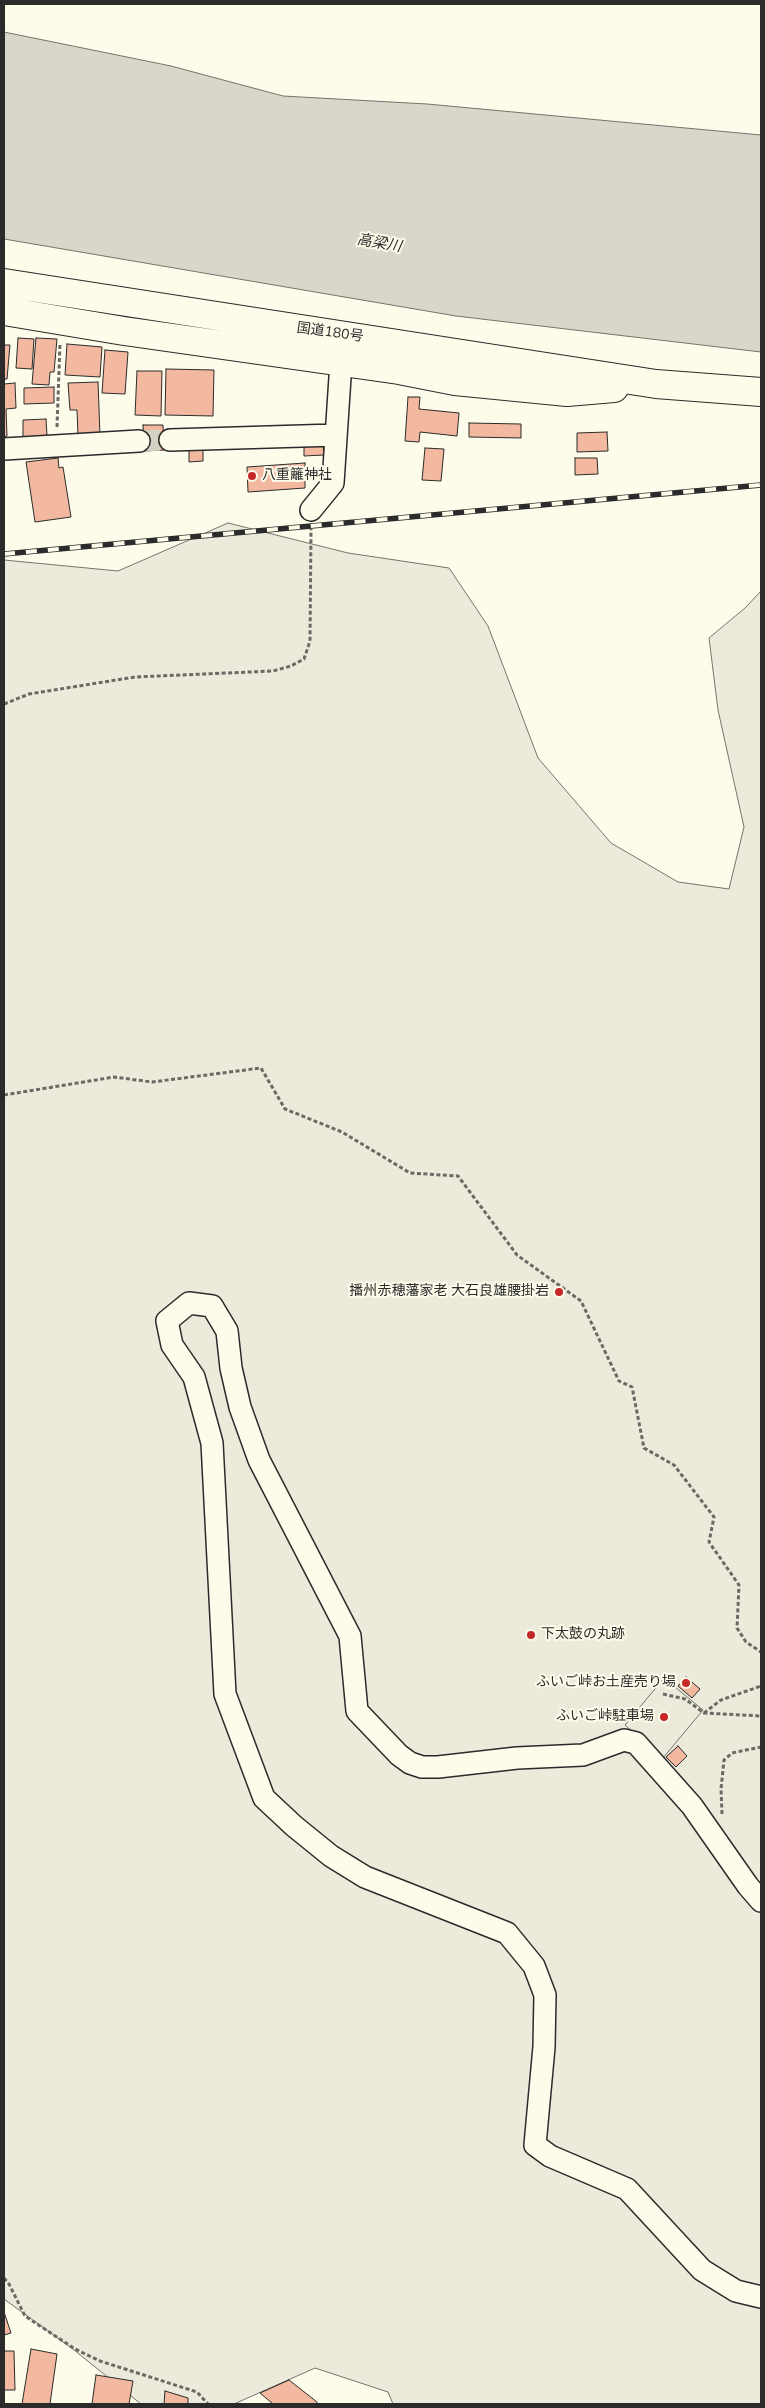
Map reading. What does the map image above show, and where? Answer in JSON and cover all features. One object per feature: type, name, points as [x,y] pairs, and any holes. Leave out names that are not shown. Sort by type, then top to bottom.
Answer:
[{"type":"highway","name":"国道180号","points":[[4,283],[656,384],[761,392]]},
{"type":"highway","name":"国道180号","points":[[4,311],[455,380],[567,392],[656,384]]},
{"type":"street","points":[[311,510],[333,483],[340,362]]},
{"type":"street","points":[[170,440],[335,435]]},
{"type":"street","points":[[4,449],[139,441]]},
{"type":"street","points":[[761,1901],[748,1886],[692,1806],[636,1743],[624,1740],[583,1755],[518,1758],[438,1767],[422,1767],[410,1763],[399,1755],[357,1711],[350,1636],[259,1460],[240,1407],[231,1368],[227,1330],[212,1306],[189,1303],[167,1321],[172,1345],[194,1377],[212,1444],[225,1694],[264,1798],[294,1826],[331,1856],[364,1877],[507,1933],[534,1966],[545,1995],[544,2047],[535,2145],[550,2156],[627,2189],[702,2270],[736,2291],[761,2297]]},
{"type":"path","points":[[56,445],[61,320]]},
{"type":"path","points":[[4,704],[28,694],[135,677],[272,670],[291,666],[304,659],[310,641],[311,510]]},
{"type":"path","points":[[4,1095],[114,1076],[152,1082],[261,1068],[285,1109],[342,1132],[410,1172],[458,1176],[517,1255],[581,1301],[619,1381],[632,1387],[644,1448],[674,1465],[714,1517],[709,1542],[739,1585],[737,1628],[746,1642],[761,1652]]},
{"type":"path","points":[[704,1713],[721,1700],[761,1686]]},
{"type":"path","points":[[663,1694],[685,1699],[704,1713],[761,1716]]},
{"type":"path","points":[[722,1820],[721,1789],[724,1760],[732,1753],[761,1746]]},
{"type":"path","points":[[4,2278],[10,2284],[25,2316],[75,2349],[100,2361],[197,2392],[208,2404]]},
{"type":"shaded area","points":[[228,523],[348,553],[449,568],[488,626],[538,758],[611,843],[678,882],[729,889],[744,827],[718,710],[709,638],[745,608],[761,591],[761,2404],[393,2404],[388,2392],[315,2368],[234,2404],[141,2404],[74,2350],[4,2299],[4,560],[118,571]]},
{"type":"shaded area","name":"ふいご峠駐車場","points":[[664,1678],[703,1710],[663,1758],[625,1725]]},
{"type":"water","name":"高梁川","points":[[4,32],[171,66],[283,96],[427,104],[761,135],[761,352],[456,316],[4,239]]},
{"type":"building","points":[[18,338],[34,339],[32,369],[16,368]]},
{"type":"building","points":[[36,338],[57,339],[54,372],[50,372],[49,385],[32,384]]},
{"type":"building","points":[[67,344],[102,347],[100,377],[65,375]]},
{"type":"building","points":[[4,345],[10,345],[7,379],[4,379]]},
{"type":"building","points":[[105,350],[128,352],[125,394],[102,393]]},
{"type":"building","points":[[166,369],[214,370],[213,416],[165,415]]},
{"type":"building","points":[[137,371],[162,371],[161,416],[135,415]]},
{"type":"building","points":[[98,382],[100,435],[78,436],[77,410],[70,410],[68,383]]},
{"type":"building","points":[[15,383],[16,408],[6,409],[7,436],[4,437],[4,384]]},
{"type":"building","points":[[54,387],[54,403],[24,404],[24,388]]},
{"type":"building","points":[[408,397],[420,397],[419,409],[459,413],[457,436],[420,432],[419,442],[405,441]]},
{"type":"building","points":[[46,419],[47,436],[23,437],[23,420]]},
{"type":"building","points":[[469,423],[521,424],[521,438],[469,437]]},
{"type":"building","points":[[143,425],[163,425],[164,450],[144,451]]},
{"type":"building","points":[[607,432],[608,451],[577,452],[577,433]]},
{"type":"building","points":[[304,444],[323,444],[324,455],[304,456]]},
{"type":"building","points":[[189,447],[203,447],[203,461],[189,462]]},
{"type":"building","points":[[425,448],[444,449],[441,481],[422,480]]},
{"type":"building","points":[[58,458],[59,468],[63,467],[71,517],[35,522],[26,462]]},
{"type":"building","points":[[575,458],[597,458],[598,474],[575,475]]},
{"type":"building","points":[[305,463],[305,488],[248,492],[247,467]]},
{"type":"building","points":[[686,1677],[700,1689],[692,1698],[678,1686]]},
{"type":"building","points":[[678,1746],[687,1756],[676,1767],[666,1757]]},
{"type":"building","points":[[4,2312],[11,2333],[4,2335]]},
{"type":"building","points":[[31,2349],[57,2354],[50,2404],[22,2404]]},
{"type":"building","points":[[4,2351],[14,2351],[15,2390],[4,2390]]},
{"type":"building","points":[[96,2375],[133,2381],[129,2404],[92,2404]]},
{"type":"building","points":[[289,2380],[317,2402],[317,2404],[273,2404],[260,2393]]},
{"type":"building","points":[[165,2391],[188,2398],[188,2404],[164,2404]]},
{"type":"tunnel","points":[[139,441],[170,440]]},
{"type":"railway","points":[[4,554],[761,485]]},
{"type":"place","name":"八重籬神社","points":[[252,476]]},
{"type":"place","name":"播州赤穂藩家老 大石良雄腰掛岩","points":[[559,1292]]},
{"type":"place","name":"下太鼓の丸跡","points":[[531,1635]]},
{"type":"place","name":"ふいご峠お土産売り場","points":[[686,1683]]},
{"type":"place","name":"ふいご峠駐車場","points":[[664,1717]]}]
